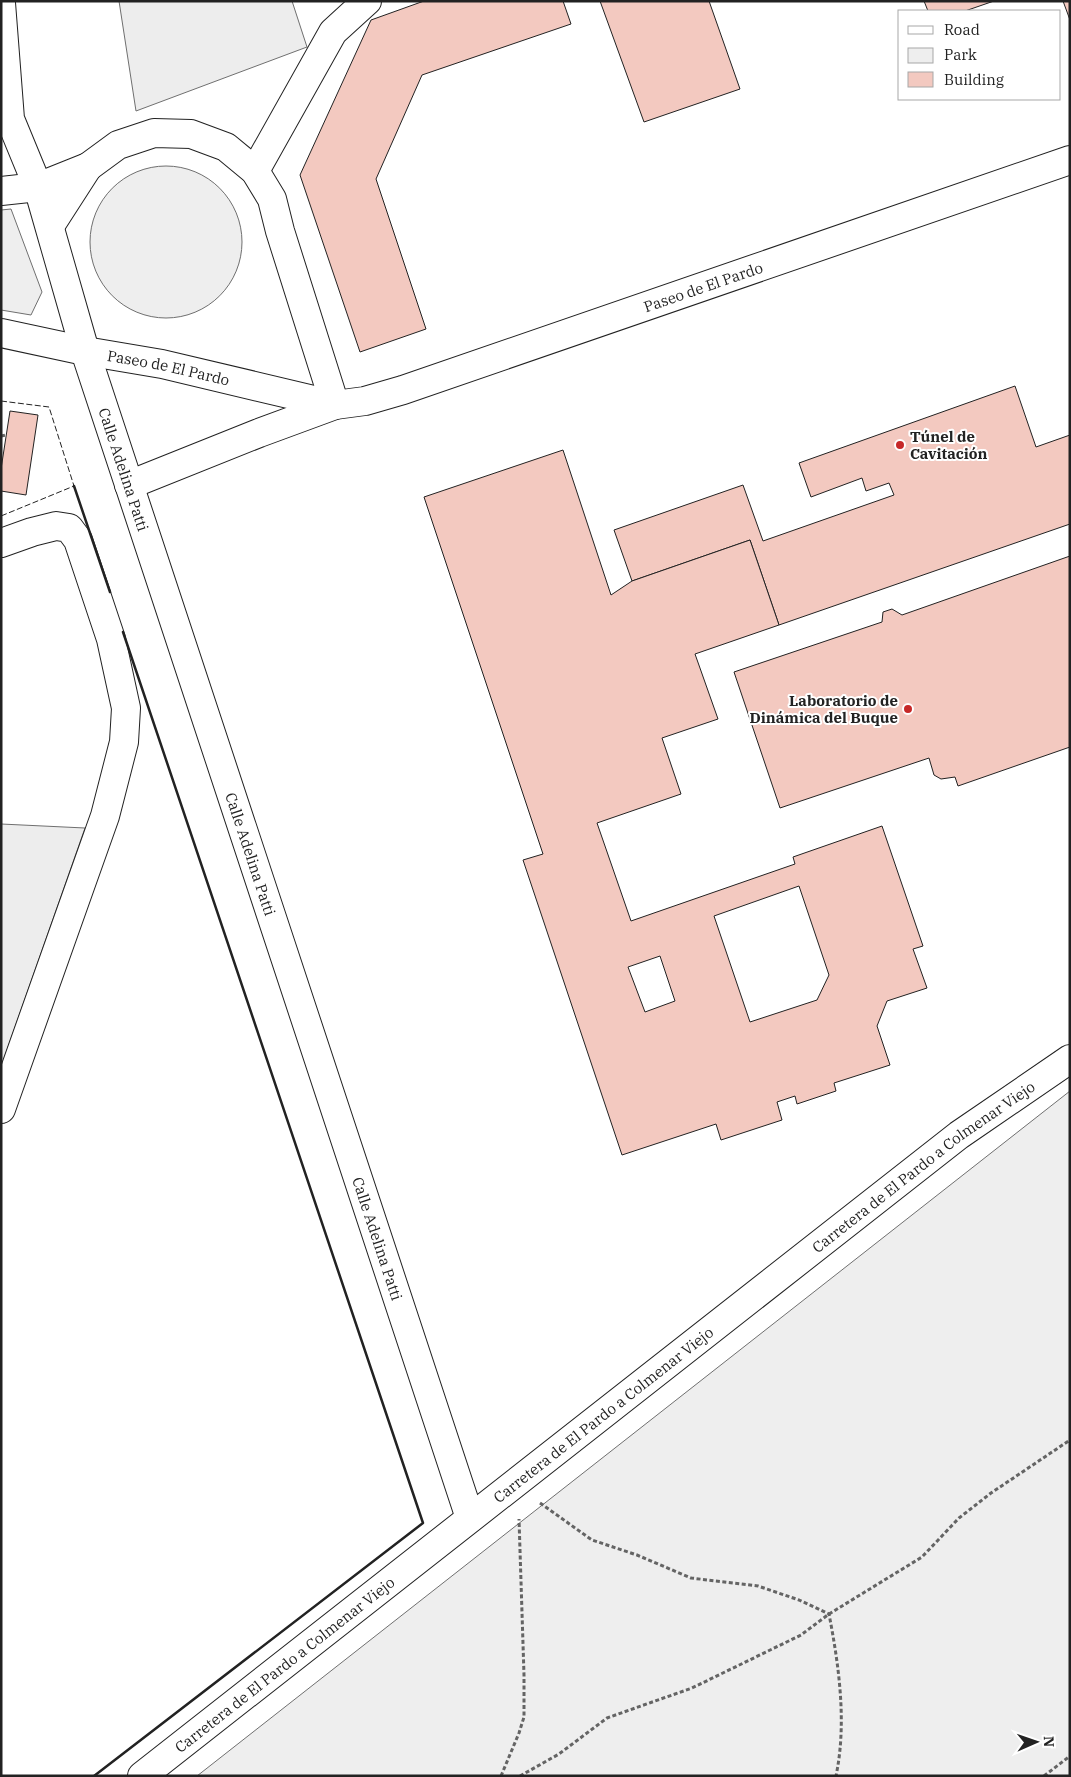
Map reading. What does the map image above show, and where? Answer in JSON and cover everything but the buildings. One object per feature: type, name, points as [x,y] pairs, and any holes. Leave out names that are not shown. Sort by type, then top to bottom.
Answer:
[{"type":"street","points":[[255,171],[333,32],[367,1]]},
{"type":"street","name":"Calle Adelina Patti","points":[[1,3],[10,119],[38,187],[85,351],[470,1518]]},
{"type":"street","points":[[1,191],[38,187],[88,167],[118,144],[154,133],[191,134],[226,147],[255,171],[272,199],[280,231],[335,405]]},
{"type":"street","name":"Paseo de El Pardo","points":[[129,485],[258,433],[335,405],[365,401],[403,390],[1070,160]]},
{"type":"street","points":[[50,226],[88,167]]},
{"type":"street","name":"Paseo de El Pardo","points":[[1,333],[85,351],[162,364],[335,405]]},
{"type":"street","points":[[1,543],[56,526],[69,528],[78,540],[111,639],[126,708],[124,742],[105,816],[1,1109]]},
{"type":"street","name":"Carretera de El Pardo a Colmenar Viejo","points":[[142,1776],[959,1135],[1070,1059]]},
{"type":"path","points":[[1,436],[7,436]]},
{"type":"path","points":[[520,1776],[559,1754],[607,1718],[700,1684],[801,1635],[829,1614],[922,1557],[959,1518],[991,1493],[1070,1440]]},
{"type":"path","points":[[514,1483],[592,1540],[637,1555],[690,1578],[758,1586],[799,1600],[829,1614]]},
{"type":"path","points":[[501,1776],[524,1717],[519,1523],[514,1483]]},
{"type":"path","points":[[829,1614],[842,1705],[841,1735],[836,1776]]},
{"type":"path","points":[[1044,1776],[1070,1756]]},
{"type":"green space","points":[[166,166],[181,167],[195,171],[208,178],[220,188],[230,200],[237,213],[241,227],[241,257],[237,271],[230,284],[220,296],[208,306],[195,313],[181,317],[166,318],[151,317],[137,313],[124,306],[112,296],[102,284],[95,271],[91,257],[90,242],[91,227],[95,213],[102,200],[112,188],[124,178],[137,171],[151,167]]},
{"type":"green space","points":[[11,209],[42,292],[31,315],[1,310],[1,210]]},
{"type":"green space","points":[[1070,1091],[1070,1776],[197,1776]]},
{"type":"shaded area","points":[[119,1],[292,1],[307,47],[136,111]]},
{"type":"shaded area","points":[[1,824],[85,828],[1,1067]]},
{"type":"fence","points":[[1,401],[49,407],[74,486],[1,516]]},
{"type":"wall","points":[[74,486],[110,592]]},
{"type":"wall","points":[[94,1776],[423,1523],[123,632]]},
{"type":"place","name":"Túnel de Cavitación","points":[[900,445]]},
{"type":"place","name":"Laboratorio de Dinámica del Buque","points":[[908,709]]}]
